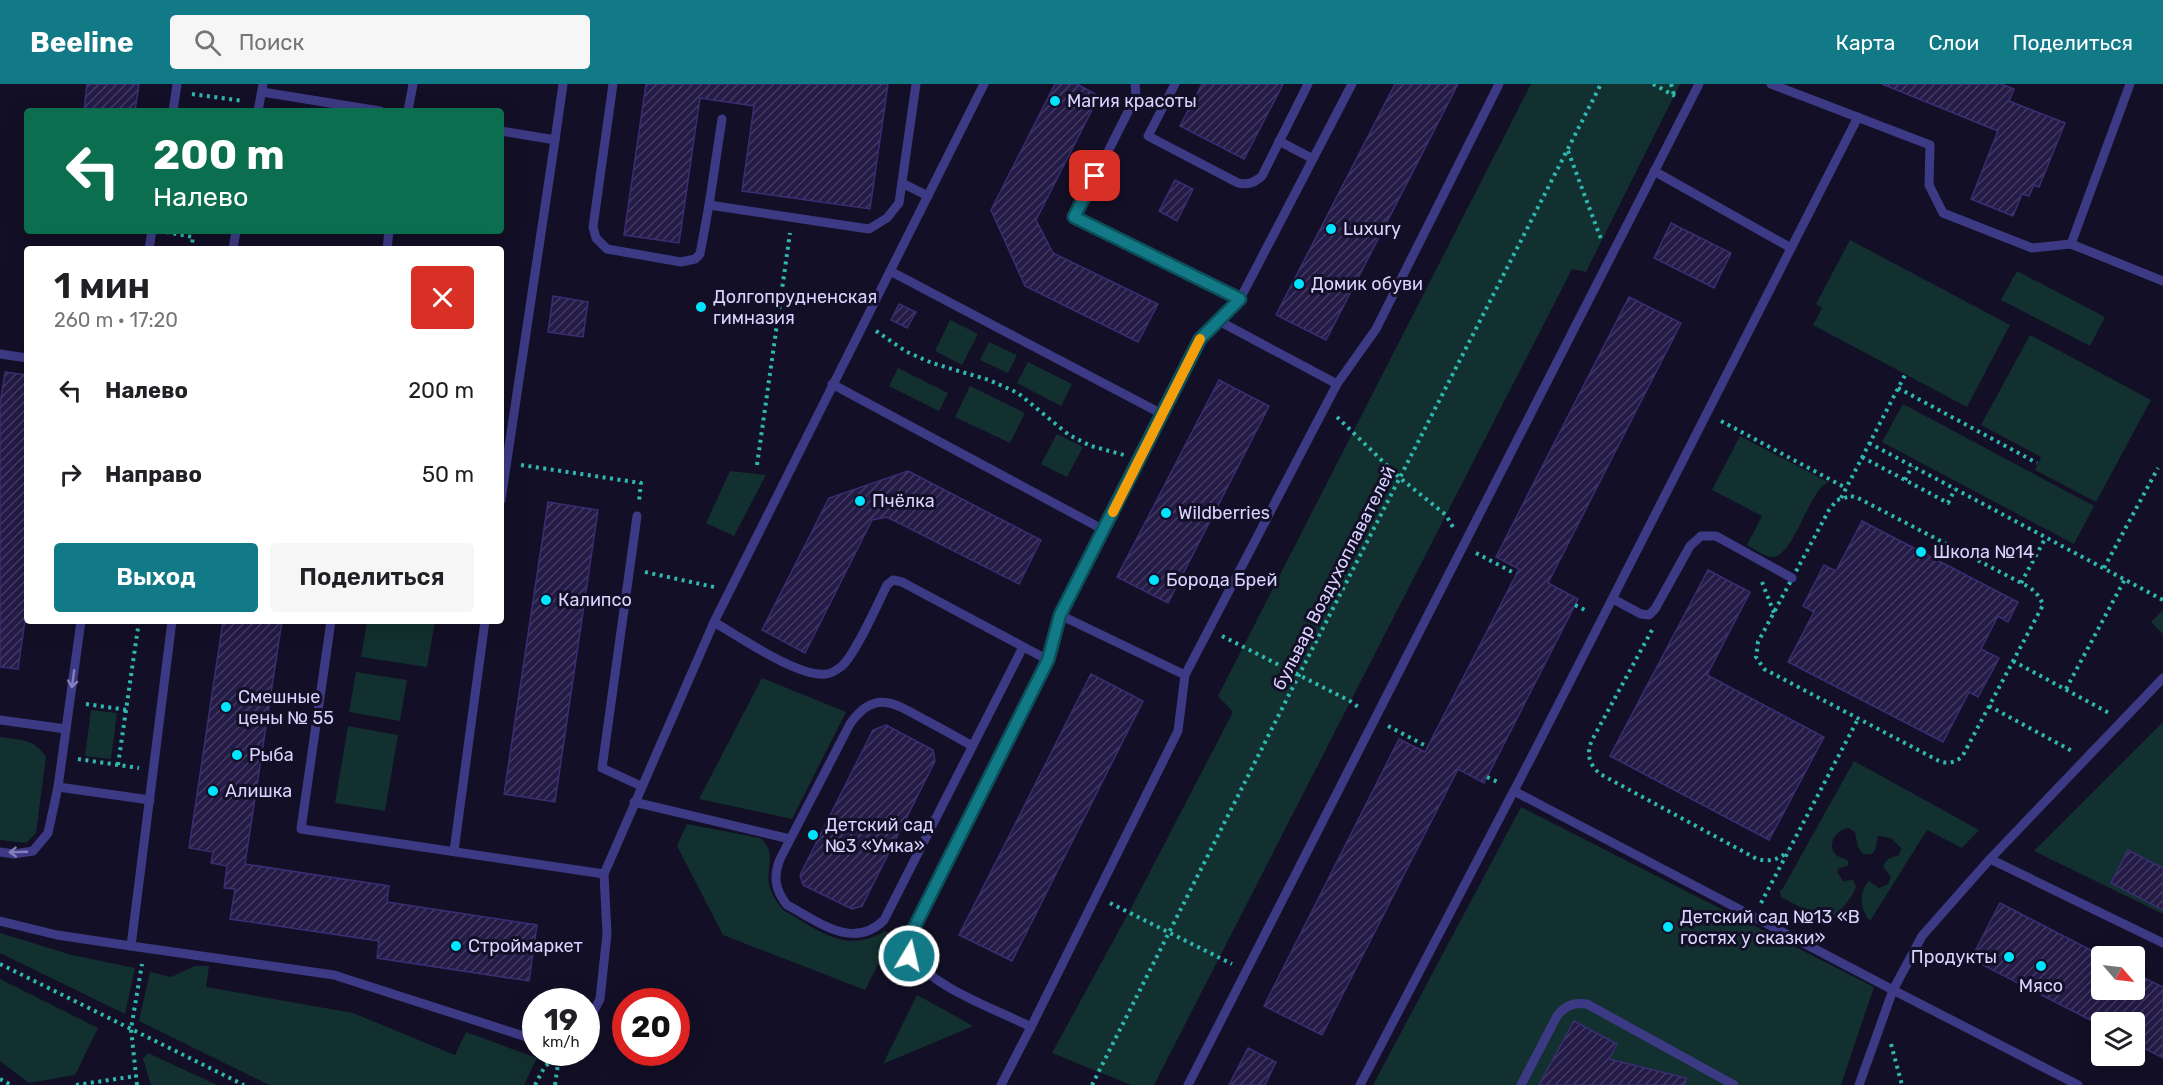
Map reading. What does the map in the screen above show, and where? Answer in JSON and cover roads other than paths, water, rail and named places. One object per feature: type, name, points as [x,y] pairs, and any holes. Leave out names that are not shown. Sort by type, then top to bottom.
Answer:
[{"type":"lane","points":[[409,108],[413,84]]},
{"type":"lane","points":[[504,481],[563,84]]},
{"type":"lane","points":[[613,84],[593,226],[596,238],[607,249],[689,262],[695,259],[702,247],[722,119]]},
{"type":"lane","points":[[709,205],[869,229],[886,218],[899,202],[916,84]]},
{"type":"lane","points":[[600,999],[607,934],[604,874],[634,802],[729,590],[984,84]]},
{"type":"lane","points":[[1135,84],[1136,96],[1074,217],[1240,299]]},
{"type":"lane","points":[[1175,84],[1148,136],[1238,183],[1245,184],[1252,183],[1262,176],[1308,84]]},
{"type":"lane","points":[[1031,1027],[947,987],[923,971],[909,956],[911,934],[1048,660],[1060,615],[1200,339],[1240,299],[1352,84]]},
{"type":"lane","points":[[1001,1085],[1178,731],[1185,675],[1337,384],[1376,329],[1499,84]]},
{"type":"lane","points":[[1188,1085],[1699,84]]},
{"type":"lane","points":[[1771,84],[1930,145],[1929,185],[1942,213],[2032,248],[2071,244],[2163,281]]},
{"type":"lane","points":[[2071,244],[2130,84]]},
{"type":"lane","points":[[174,108],[177,88]]},
{"type":"lane","points":[[259,107],[262,88],[365,108]]},
{"type":"lane","points":[[1360,1085],[1613,599],[1858,117]]},
{"type":"lane","points":[[504,132],[555,140]]},
{"type":"lane","points":[[1279,141],[1313,159]]},
{"type":"lane","points":[[1654,171],[1791,248]]},
{"type":"lane","points":[[902,183],[928,196]]},
{"type":"lane","points":[[890,271],[1162,414]]},
{"type":"lane","points":[[1219,321],[1337,384]]},
{"type":"lane","points":[[0,354],[24,358]]},
{"type":"lane","points":[[832,384],[1104,530]]},
{"type":"lane","points":[[637,516],[602,768],[641,786]]},
{"type":"lane","points":[[1613,599],[1641,614],[1649,615],[1655,609],[1690,546],[1701,536],[1716,536],[1792,578]]},
{"type":"lane","points":[[714,622],[790,665],[807,672],[826,675],[842,666],[851,654],[887,585],[893,580],[902,582],[1048,660]]},
{"type":"lane","points":[[1060,615],[1185,675]]},
{"type":"lane","points":[[0,852],[14,854],[33,851],[48,833],[58,787],[81,624]]},
{"type":"lane","points":[[131,946],[172,624]]},
{"type":"lane","points":[[331,624],[300,829],[604,874]]},
{"type":"lane","points":[[454,851],[485,624]]},
{"type":"lane","points":[[972,746],[894,703],[873,704],[863,708],[850,724],[780,859],[775,876],[778,892],[787,905],[841,933],[852,935],[871,930],[884,920],[1023,647]]},
{"type":"lane","points":[[1858,1085],[1893,990],[1922,936],[1990,859],[2163,678]]},
{"type":"lane","points":[[0,720],[66,729]]},
{"type":"lane","points":[[58,787],[150,800]]},
{"type":"lane","points":[[1514,790],[2078,1085]]},
{"type":"lane","points":[[634,802],[790,839]]},
{"type":"lane","points":[[1990,859],[2163,943]]},
{"type":"lane","points":[[0,921],[57,936],[334,975],[522,1035]]},
{"type":"lane","points":[[1521,1085],[1557,1016],[1571,1004],[1579,1003],[1587,1004],[1734,1085]]},
{"type":"place","name":"Магия красоты","points":[[1055,101]]},
{"type":"place","name":"Luxury","points":[[1331,229]]},
{"type":"place","name":"Домик обуви","points":[[1299,284]]},
{"type":"place","name":"Долгопрудненская гимназия","points":[[701,307]]},
{"type":"place","name":"Пчёлка","points":[[860,501]]},
{"type":"place","name":"Wildberries","points":[[1166,513]]},
{"type":"place","name":"Школа №14","points":[[1921,552]]},
{"type":"place","name":"Борода Брей","points":[[1154,580]]},
{"type":"place","name":"Калипсо","points":[[546,600]]},
{"type":"place","name":"Смешные цены № 55","points":[[226,707]]},
{"type":"place","name":"Рыба","points":[[237,755]]},
{"type":"place","name":"Алишка","points":[[213,791]]},
{"type":"place","name":"Детский сад №3 «Умка»","points":[[813,835]]},
{"type":"place","name":"Детский сад №13 «В гостях у сказки»","points":[[1668,927]]},
{"type":"place","name":"Строймаркет","points":[[456,946]]},
{"type":"place","name":"Продукты","points":[[2009,957]]},
{"type":"place","name":"Мясо","points":[[2041,966]]}]
